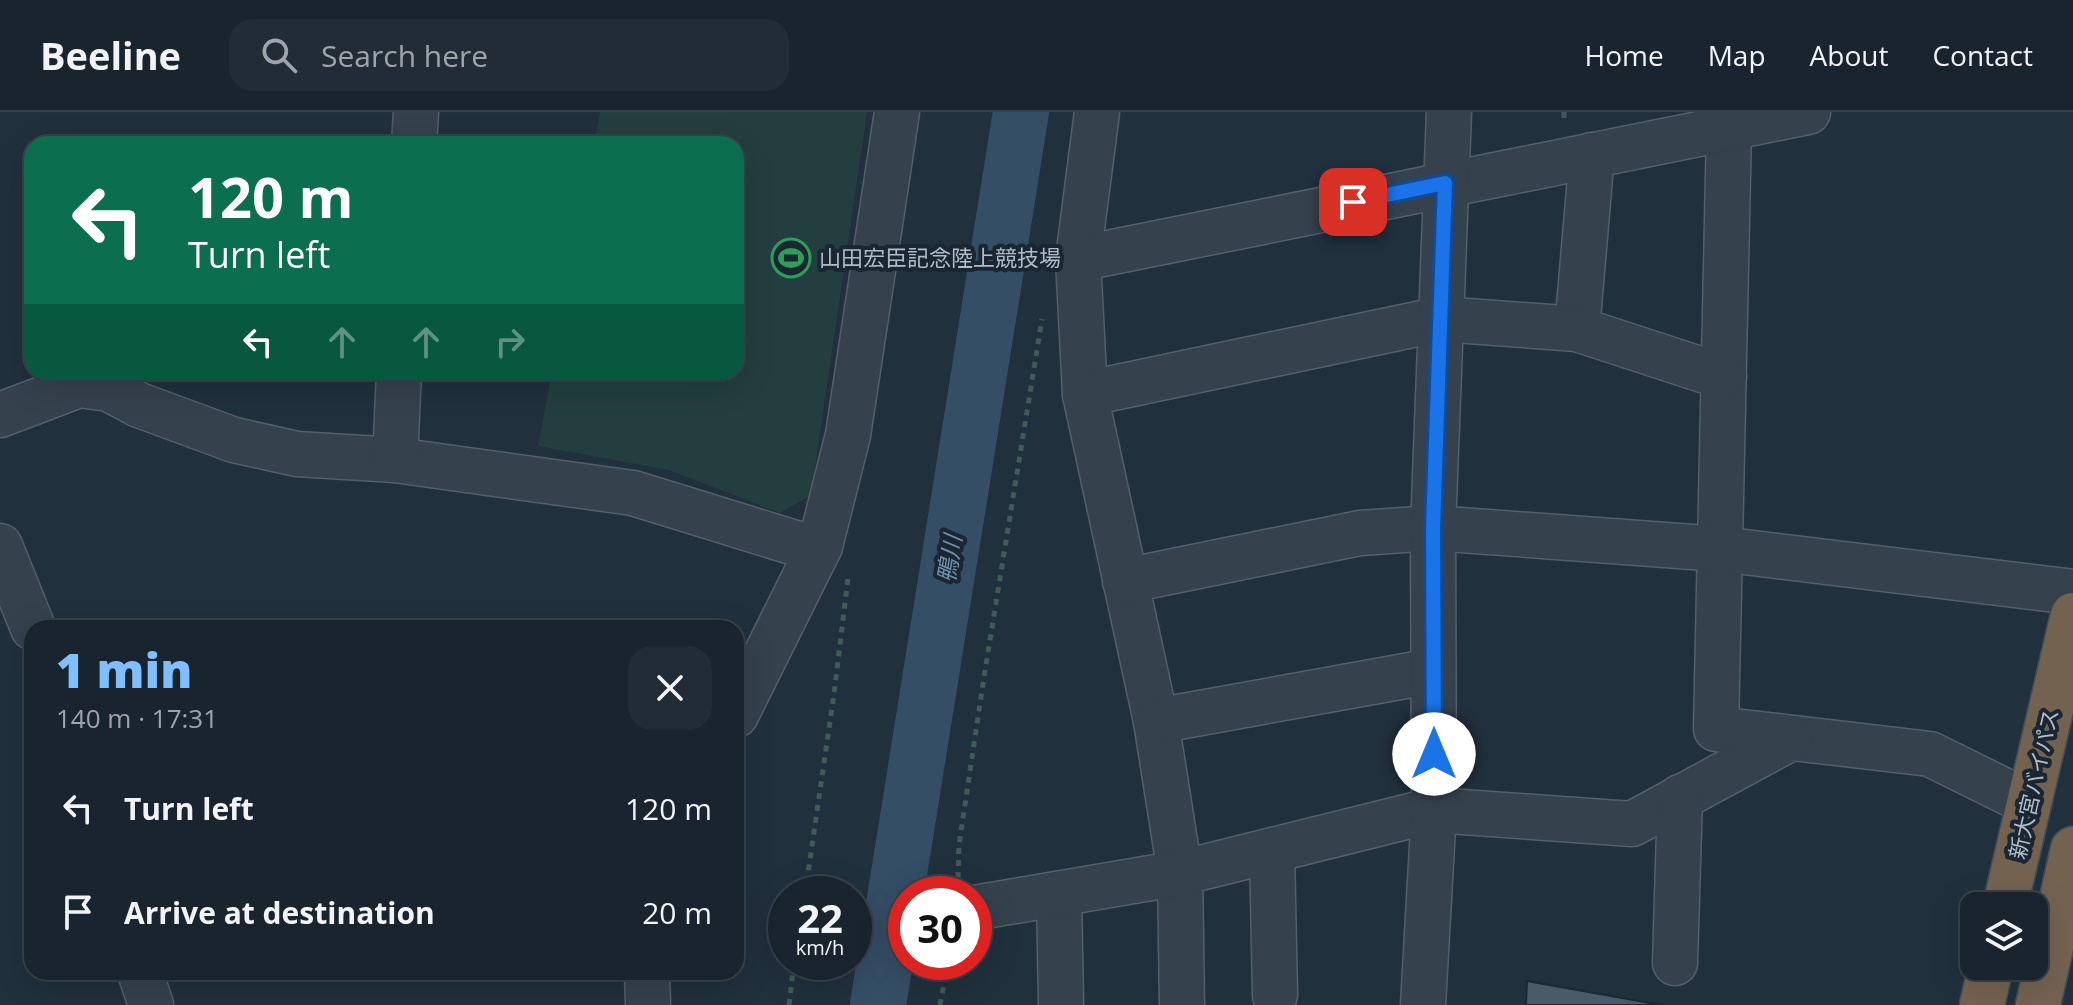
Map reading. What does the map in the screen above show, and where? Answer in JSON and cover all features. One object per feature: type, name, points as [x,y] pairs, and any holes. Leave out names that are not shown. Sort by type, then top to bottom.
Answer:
[{"type":"highway","name":"新大宮バイパス","points":[[2008,892],[2073,615]]},
{"type":"highway","points":[[2038,1005],[2073,849]]},
{"type":"highway","points":[[1982,1005],[1988,980]]},
{"type":"street","points":[[414,136],[416,112]]},
{"type":"street","points":[[744,699],[820,546],[848,435],[897,112]]},
{"type":"street","points":[[1097,112],[1078,259],[1085,394],[1156,721],[1180,873],[1182,1005]]},
{"type":"street","points":[[1423,1005],[1434,810],[1433,528],[1449,112]]},
{"type":"street","points":[[1078,259],[1808,112]]},
{"type":"street","points":[[1729,128],[1716,729],[1930,754],[2029,803]]},
{"type":"street","points":[[1577,329],[1592,155]]},
{"type":"street","points":[[1085,394],[1441,319],[1577,329],[1724,377]]},
{"type":"street","points":[[395,460],[399,380]]},
{"type":"street","points":[[0,415],[79,385],[109,389],[139,405],[234,440],[297,454],[395,460],[633,493],[795,543],[820,546]]},
{"type":"street","points":[[1125,581],[1360,533],[1433,528],[1720,549],[2073,592]]},
{"type":"street","points":[[0,546],[30,620]]},
{"type":"street","points":[[1156,721],[1433,671]]},
{"type":"street","points":[[992,895],[1059,894],[1180,873],[1434,810],[1632,824],[1791,738]]},
{"type":"street","points":[[1675,963],[1680,797]]},
{"type":"street","points":[[1272,850],[1275,995]]},
{"type":"street","points":[[1059,894],[1061,1005]]},
{"type":"street","points":[[143,980],[151,1005]]},
{"type":"street","points":[[647,980],[648,1005]]},
{"type":"path","points":[[963,876],[959,845],[1044,304]]},
{"type":"path","points":[[789,1005],[792,980]]},
{"type":"path","points":[[940,1005],[945,980]]},
{"type":"green space","name":"山田宏臣記念陸上競技場","points":[[600,112],[867,112],[811,495],[780,513],[669,470],[538,446],[550,380],[744,380],[744,136],[596,136]]},
{"type":"building","points":[[1527,981],[1661,1005],[1526,1005]]},
{"type":"waterway","name":"鴨川","points":[[878,1005],[1021,112]]},
{"type":"place","name":"山田宏臣記念陸上競技場","points":[[791,258]]},
{"type":"route","points":[[1353,202],[1445,183],[1433,528],[1434,754]]}]
